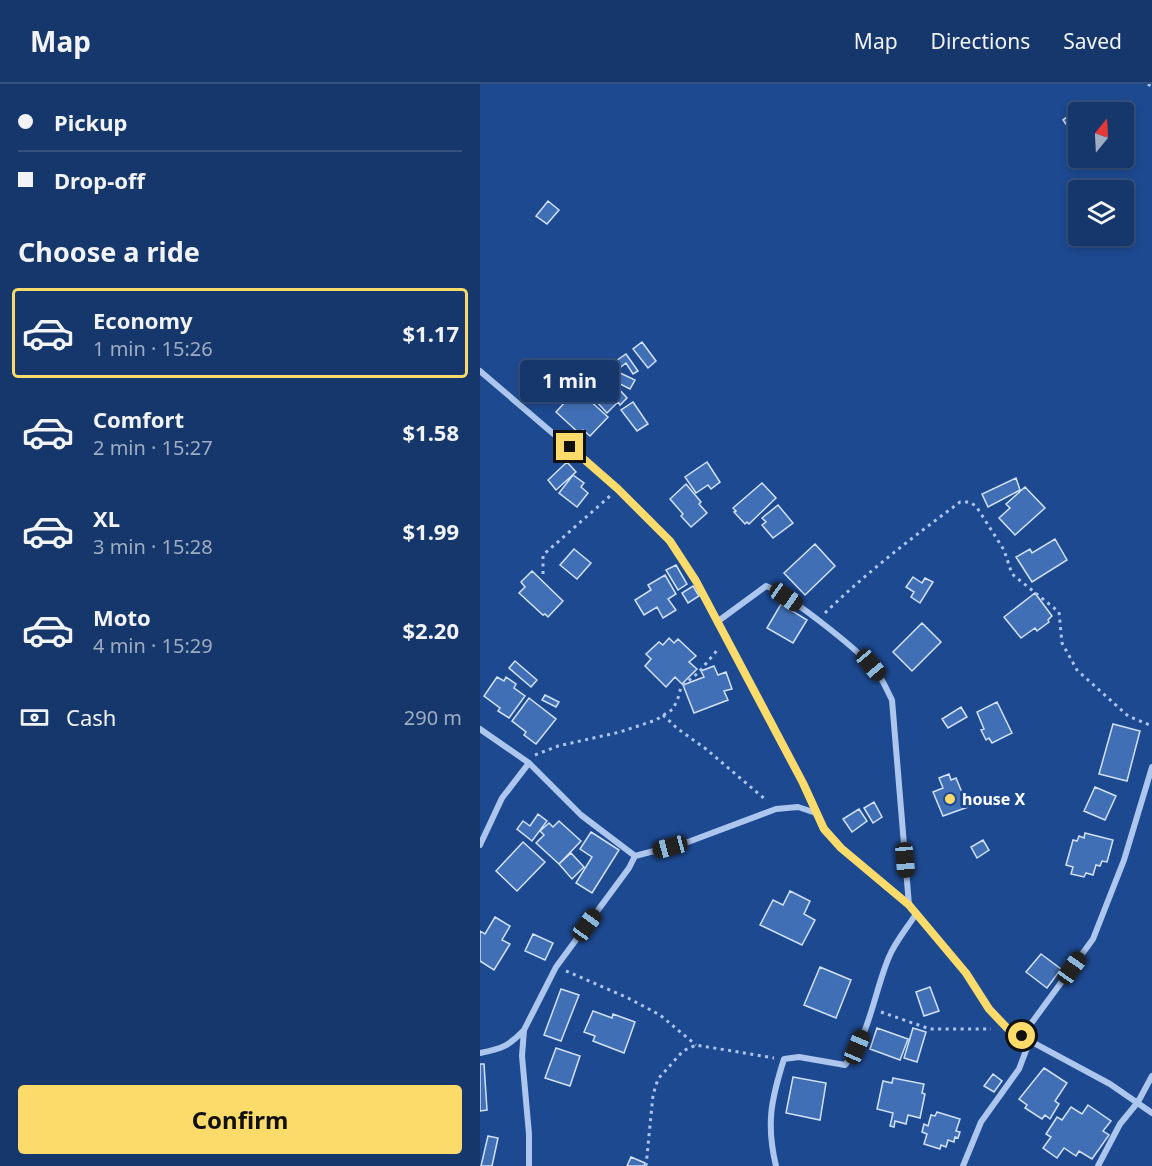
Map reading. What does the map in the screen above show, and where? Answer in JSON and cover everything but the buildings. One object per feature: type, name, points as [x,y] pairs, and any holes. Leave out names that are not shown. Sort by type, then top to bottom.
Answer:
[{"type":"street","points":[[480,371],[618,489],[670,541],[696,581],[803,783],[824,829],[841,848],[909,905],[966,973],[989,1009],[1008,1029],[1138,1102],[1152,1113]]},
{"type":"street","points":[[717,622],[766,586],[774,589],[862,656],[879,675],[892,700],[909,905]]},
{"type":"street","points":[[480,729],[526,761],[581,815],[635,856]]},
{"type":"street","points":[[480,845],[502,798],[526,761]]},
{"type":"street","points":[[1022,1036],[1093,939],[1124,860],[1152,767]]},
{"type":"street","points":[[480,1053],[511,1044],[524,1030],[556,967],[629,868],[635,856],[688,842],[776,809],[798,807],[816,813]]},
{"type":"street","points":[[776,1166],[769,1125],[774,1092],[784,1059],[799,1057],[845,1065],[857,1047],[889,956],[916,914]]},
{"type":"street","points":[[524,1030],[522,1056],[530,1134],[529,1166]]},
{"type":"street","points":[[963,1166],[981,1122],[1019,1069],[1030,1040]]},
{"type":"street","points":[[1098,1166],[1120,1124],[1138,1102],[1152,1076]]},
{"type":"path","points":[[1148,84],[1152,87]]},
{"type":"path","points":[[543,574],[543,555],[618,489]]},
{"type":"path","points":[[817,621],[849,589],[901,546],[960,502],[969,502],[976,506],[1004,550],[1012,574],[1059,612],[1062,643],[1077,670],[1128,716],[1152,726]]},
{"type":"path","points":[[526,761],[558,746],[588,741],[656,720],[673,709],[681,687],[698,673],[726,640]]},
{"type":"path","points":[[663,715],[776,809]]},
{"type":"path","points":[[556,967],[628,998],[660,1015],[696,1045],[784,1059]]},
{"type":"path","points":[[872,1009],[930,1029],[1008,1029]]},
{"type":"path","points":[[646,1166],[652,1095],[658,1079],[683,1051],[696,1045]]},
{"type":"place","name":"house X","points":[[950,799]]},
{"type":"route","points":[[570,447],[618,489],[670,541],[696,581],[803,783],[824,829],[841,848],[909,905],[966,973],[989,1009],[1008,1029],[1022,1036]]}]
